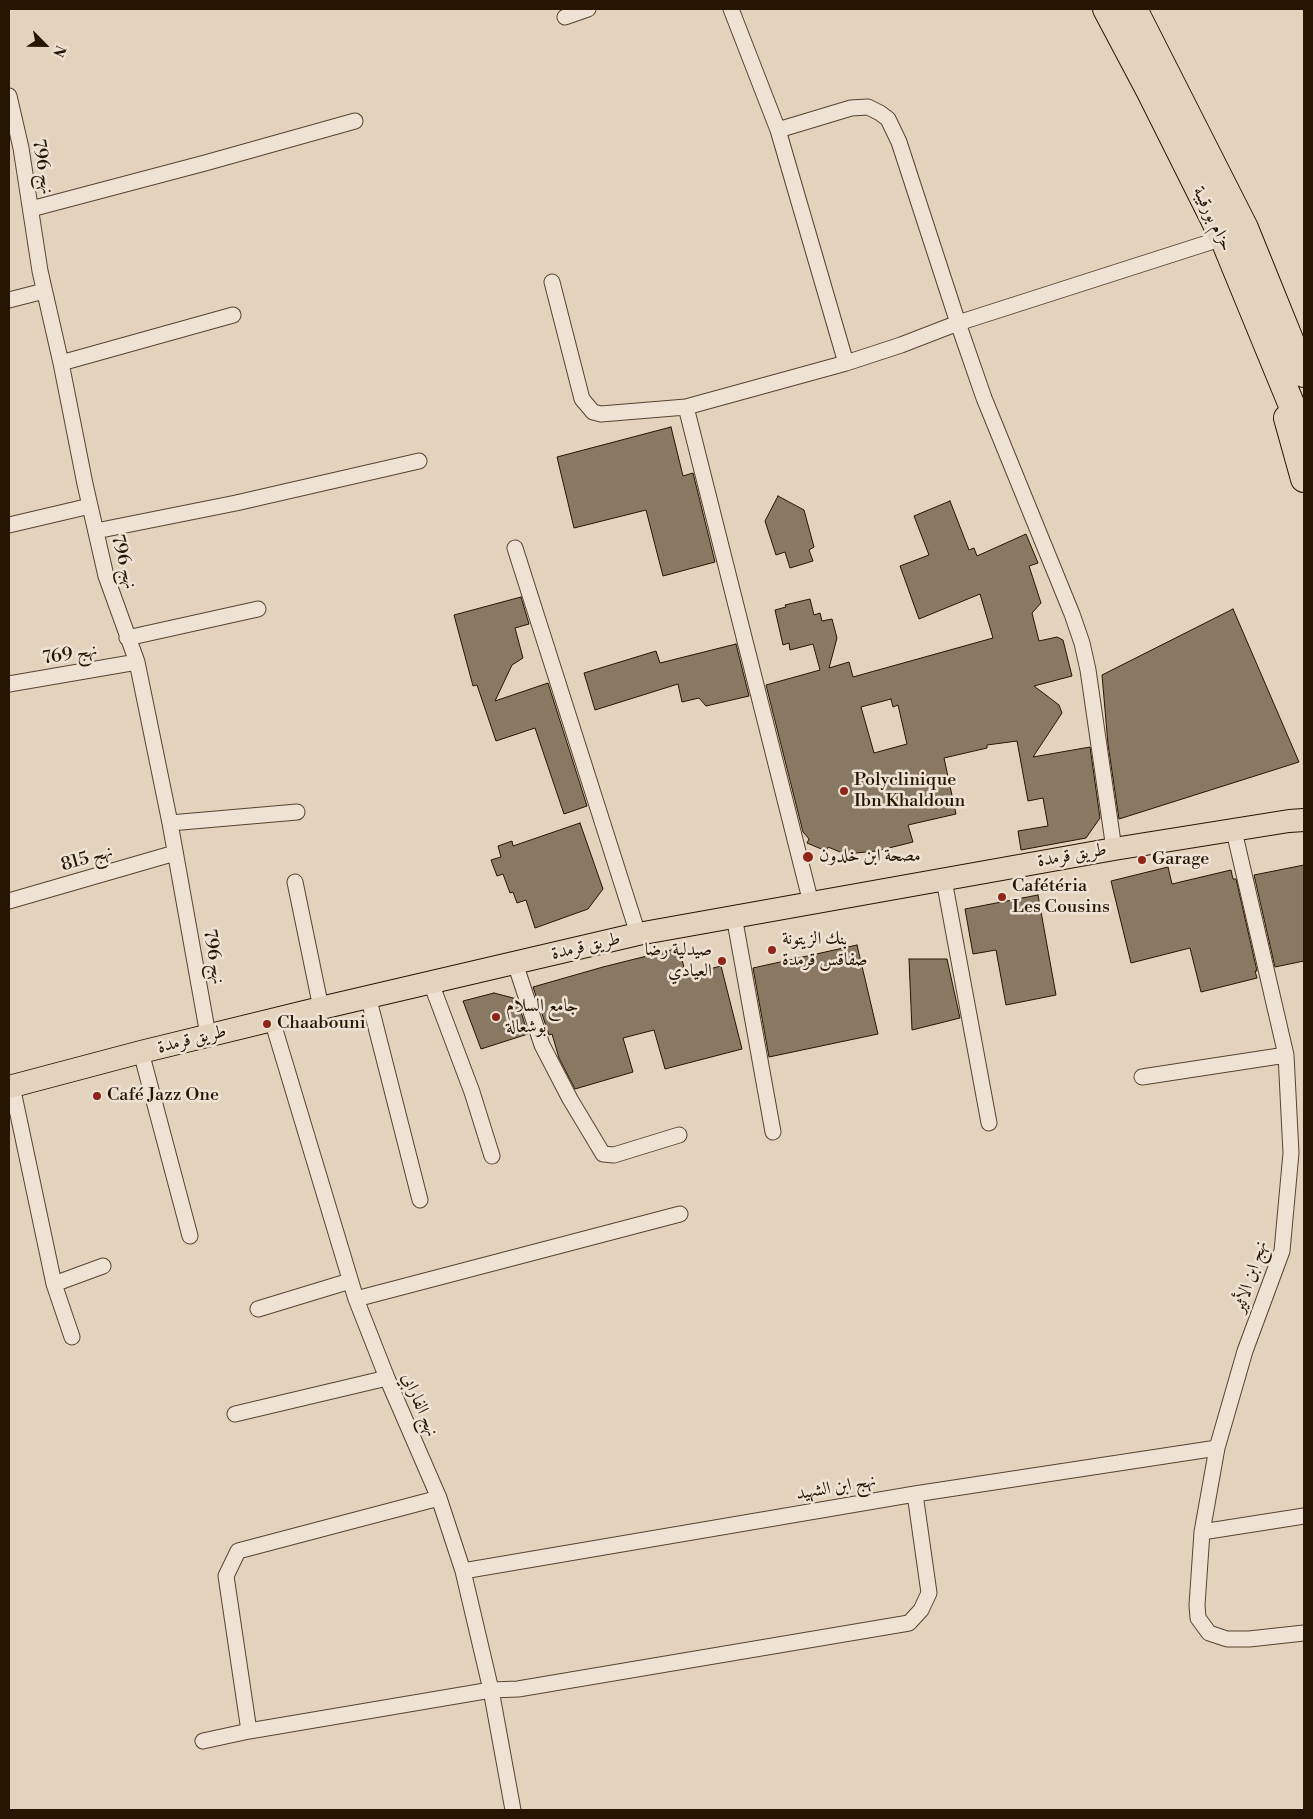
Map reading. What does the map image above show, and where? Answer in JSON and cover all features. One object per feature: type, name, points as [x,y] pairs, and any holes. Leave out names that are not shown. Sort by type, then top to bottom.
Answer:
[{"type":"highway","name":"حزام بورقيبة","points":[[1106,9],[1223,238],[1273,326],[1304,374]]},
{"type":"highway","name":"حزام بورقيبة","points":[[1134,9],[1245,228],[1304,435]]},
{"type":"highway","points":[[1273,326],[1304,360]]},
{"type":"highway","points":[[1273,326],[1304,479]]},
{"type":"main road","name":"طريق قرمدة","points":[[10,1087],[141,1052],[368,996],[638,934],[1114,848],[1234,831],[1299,819]]},
{"type":"street","points":[[565,17],[588,9]]},
{"type":"street","points":[[731,9],[778,130],[846,364]]},
{"type":"street","name":"نهج 796","points":[[9,96],[21,148],[44,291],[62,363],[90,506],[106,576],[137,662],[170,823],[208,1035]]},
{"type":"street","points":[[778,130],[851,108],[868,107],[888,119],[899,142],[984,398],[1082,642],[1114,848]]},
{"type":"street","points":[[31,209],[205,164],[355,121]]},
{"type":"street","points":[[552,282],[582,399],[593,412],[612,414],[686,407],[846,364],[901,346],[958,323],[1223,238]]},
{"type":"street","points":[[9,300],[44,291]]},
{"type":"street","points":[[62,363],[233,315]]},
{"type":"street","points":[[686,407],[812,903]]},
{"type":"street","points":[[96,531],[236,503],[419,461]]},
{"type":"street","points":[[9,525],[90,506]]},
{"type":"street","points":[[515,548],[638,934]]},
{"type":"street","points":[[127,638],[258,609]]},
{"type":"street","name":"نهج 769","points":[[9,684],[137,662]]},
{"type":"street","points":[[170,823],[297,812]]},
{"type":"street","name":"نهج ابن الأثير","points":[[1234,831],[1286,1055],[1291,1153],[1282,1251],[1245,1351],[1217,1448],[1202,1532],[1197,1604],[1198,1618],[1209,1633],[1227,1639],[1249,1640],[1304,1633]]},
{"type":"street","name":"نهج 815","points":[[9,901],[175,854]]},
{"type":"street","points":[[944,880],[989,1123]]},
{"type":"street","points":[[295,882],[321,1008]]},
{"type":"street","points":[[734,916],[773,1132]]},
{"type":"street","points":[[515,963],[542,1045],[570,1099],[603,1154],[614,1155],[678,1135]]},
{"type":"street","points":[[431,983],[472,1092],[492,1156]]},
{"type":"street","points":[[368,996],[420,1200]]},
{"type":"street","name":"نهج الفارابي","points":[[272,1020],[356,1299],[387,1378],[439,1498],[463,1571],[491,1690],[513,1810]]},
{"type":"street","points":[[141,1052],[190,1236]]},
{"type":"street","points":[[1142,1077],[1286,1055]]},
{"type":"street","points":[[10,1087],[54,1284],[72,1337]]},
{"type":"street","points":[[356,1299],[680,1214]]},
{"type":"street","points":[[54,1284],[103,1266]]},
{"type":"street","points":[[258,1309],[350,1281]]},
{"type":"street","points":[[235,1414],[387,1378]]},
{"type":"street","name":"نهج ابن الشهيد","points":[[463,1571],[915,1494],[1217,1448]]},
{"type":"street","points":[[203,1741],[248,1731],[491,1690],[518,1689],[909,1623],[921,1610],[929,1593],[915,1494]]},
{"type":"street","points":[[248,1731],[226,1576],[238,1551],[439,1498]]},
{"type":"street","points":[[1202,1532],[1304,1516]]},
{"type":"building","points":[[671,427],[683,476],[693,473],[715,562],[663,576],[646,510],[574,528],[557,457]]},
{"type":"building","points":[[778,496],[804,510],[814,547],[809,550],[813,561],[790,568],[785,552],[776,555],[765,521]]},
{"type":"building","points":[[950,501],[969,550],[974,548],[977,556],[1026,534],[1038,563],[1029,566],[1041,603],[1032,613],[1039,641],[1057,637],[1063,640],[1072,676],[1034,686],[1059,705],[1062,713],[1033,757],[1090,747],[1100,818],[1086,838],[1021,850],[1018,831],[1048,826],[1043,798],[1028,801],[1017,741],[987,745],[987,748],[944,758],[956,814],[908,825],[913,842],[877,851],[845,854],[828,847],[826,851],[807,843],[809,839],[803,832],[766,685],[820,670],[813,644],[790,650],[789,643],[783,645],[775,610],[786,607],[785,605],[810,599],[814,615],[820,613],[822,621],[832,619],[837,638],[829,668],[849,662],[853,677],[993,638],[980,594],[919,619],[900,566],[929,555],[914,516]],"holes":[[[891,699],[893,707],[898,705],[907,744],[874,753],[861,707]]]},
{"type":"building","points":[[521,597],[529,624],[515,628],[523,658],[512,665],[495,701],[548,683],[587,806],[564,814],[535,728],[496,741],[477,685],[473,686],[454,615]]},
{"type":"building","points":[[1233,609],[1299,762],[1119,819],[1108,744],[1102,675]]},
{"type":"building","points":[[736,644],[749,696],[706,706],[699,698],[682,702],[678,684],[595,710],[584,673],[656,651],[660,663]]},
{"type":"building","points":[[580,823],[603,889],[588,909],[535,928],[526,900],[517,903],[513,892],[510,893],[503,874],[497,876],[491,860],[501,857],[498,846],[512,841],[513,846]]},
{"type":"building","points":[[1304,865],[1304,961],[1275,967],[1254,875]]},
{"type":"building","points":[[1168,867],[1172,884],[1231,870],[1233,879],[1236,879],[1257,978],[1201,992],[1190,948],[1131,963],[1111,881]]},
{"type":"building","points":[[1038,895],[1056,995],[1006,1005],[996,950],[973,954],[965,909]]},
{"type":"building","points":[[857,945],[878,1034],[769,1057],[753,968]]},
{"type":"building","points":[[679,948],[686,975],[721,966],[742,1049],[665,1069],[654,1030],[623,1038],[633,1072],[575,1089],[559,1058],[552,1034],[549,1035],[533,987]]},
{"type":"building","points":[[909,959],[947,959],[960,1018],[912,1030]]},
{"type":"building","name":"جامع السلام بوشعالة","points":[[494,993],[517,999],[528,1034],[481,1049],[463,1001]]},
{"type":"place","name":"Polyclinique Ibn Khaldoun","points":[[844,791]]},
{"type":"place","name":"مصحة ابن خلدون","points":[[808,857]]},
{"type":"place","name":"Garage","points":[[1142,860]]},
{"type":"place","name":"Cafétéria Les Cousins","points":[[1002,897]]},
{"type":"place","name":"بنك الزيتونة صفاقس قرمدة","points":[[772,950]]},
{"type":"place","name":"صيدلية رضا العيادي","points":[[722,961]]},
{"type":"place","name":"جامع السلام بوشعالة","points":[[496,1017]]},
{"type":"place","name":"Chaabouni","points":[[267,1024]]},
{"type":"place","name":"Café Jazz One","points":[[97,1096]]}]
